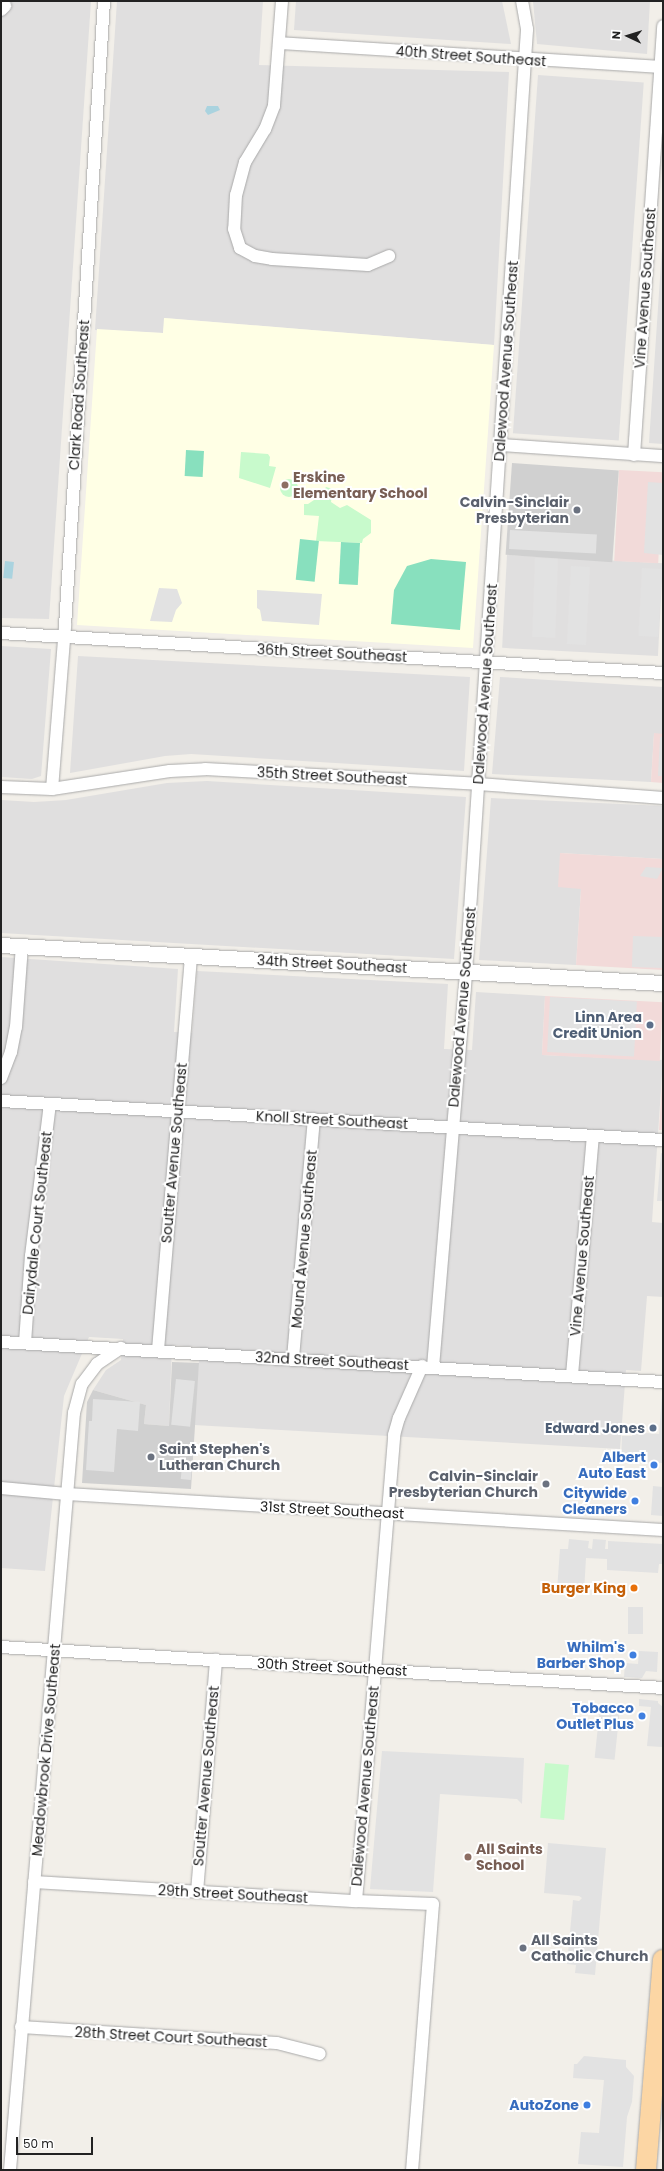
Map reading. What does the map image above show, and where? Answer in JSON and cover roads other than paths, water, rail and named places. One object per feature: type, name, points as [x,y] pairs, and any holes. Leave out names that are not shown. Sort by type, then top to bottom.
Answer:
[{"type":"main road","points":[[646,2170],[663,1960]]},
{"type":"street","name":"Clark Road Southeast","points":[[52,789],[64,638],[104,1]]},
{"type":"street","points":[[282,1],[274,106],[265,129],[245,162],[236,195],[234,229],[240,248],[255,256],[272,259],[368,265],[389,256]]},
{"type":"street","name":"Dalewood Avenue Southeast","points":[[356,1902],[394,1435],[399,1418],[428,1366],[466,972],[527,28],[522,1]]},
{"type":"street","name":"Vine Avenue Southeast","points":[[634,455],[662,67],[663,26]]},
{"type":"street","name":"40th Street Southeast","points":[[279,44],[662,67]]},
{"type":"street","points":[[500,445],[663,456]]},
{"type":"street","name":"36th Street Southeast","points":[[1,633],[663,673]]},
{"type":"street","name":"35th Street Southeast","points":[[1,787],[52,789],[170,771],[205,769],[478,784],[663,798]]},
{"type":"street","name":"34th Street Southeast","points":[[1,945],[663,983]]},
{"type":"street","points":[[1,1078],[11,1052],[16,1027],[22,946]]},
{"type":"street","name":"Soutter Avenue Southeast","points":[[158,1350],[191,956]]},
{"type":"street","name":"Knoll Street Southeast","points":[[1,1101],[663,1140]]},
{"type":"street","name":"Dairydale Court Southeast","points":[[25,1343],[31,1256],[50,1104]]},
{"type":"street","name":"Mound Avenue Southeast","points":[[293,1358],[314,1119]]},
{"type":"street","name":"Vine Avenue Southeast","points":[[572,1375],[593,1136]]},
{"type":"street","name":"32nd Street Southeast","points":[[1,1342],[428,1366],[663,1382]]},
{"type":"street","name":"Meadowbrook Drive Southeast","points":[[10,2170],[74,1413],[82,1384],[97,1364],[121,1348]]},
{"type":"street","name":"31st Street Southeast","points":[[1,1488],[67,1494],[663,1530]]},
{"type":"street","name":"30th Street Southeast","points":[[1,1647],[663,1688]]},
{"type":"street","name":"Soutter Avenue Southeast","points":[[197,1892],[216,1660]]},
{"type":"street","name":"29th Street Southeast","points":[[34,1882],[356,1902],[433,1904],[412,2170]]},
{"type":"street","name":"28th Street Court Southeast","points":[[21,2028],[277,2043],[320,2054]]},
{"type":"water","points":[[207,106],[218,106],[220,110],[208,115],[205,111]]},
{"type":"water","points":[[5,561],[14,562],[12,579],[3,578]]},
{"type":"place","name":"Erskine Elementary School","points":[[285,485]]},
{"type":"place","name":"Calvin-Sinclair Presbyterian","points":[[577,510]]},
{"type":"place","name":"Linn Area Credit Union","points":[[650,1025]]},
{"type":"place","name":"Edward Jones","points":[[653,1428]]},
{"type":"place","name":"Saint Stephen's Lutheran Church","points":[[151,1457]]},
{"type":"place","name":"Albert Auto East","points":[[654,1465]]},
{"type":"place","name":"Calvin-Sinclair Presbyterian Church","points":[[546,1484]]},
{"type":"place","name":"Citywide Cleaners","points":[[635,1501]]},
{"type":"place","name":"Burger King","points":[[634,1588]]},
{"type":"place","name":"Whilm's Barber Shop","points":[[633,1655]]},
{"type":"place","name":"Tobacco Outlet Plus","points":[[642,1716]]},
{"type":"place","name":"All Saints School","points":[[468,1857]]},
{"type":"place","name":"All Saints Catholic Church","points":[[523,1948]]},
{"type":"place","name":"AutoZone","points":[[587,2105]]}]
